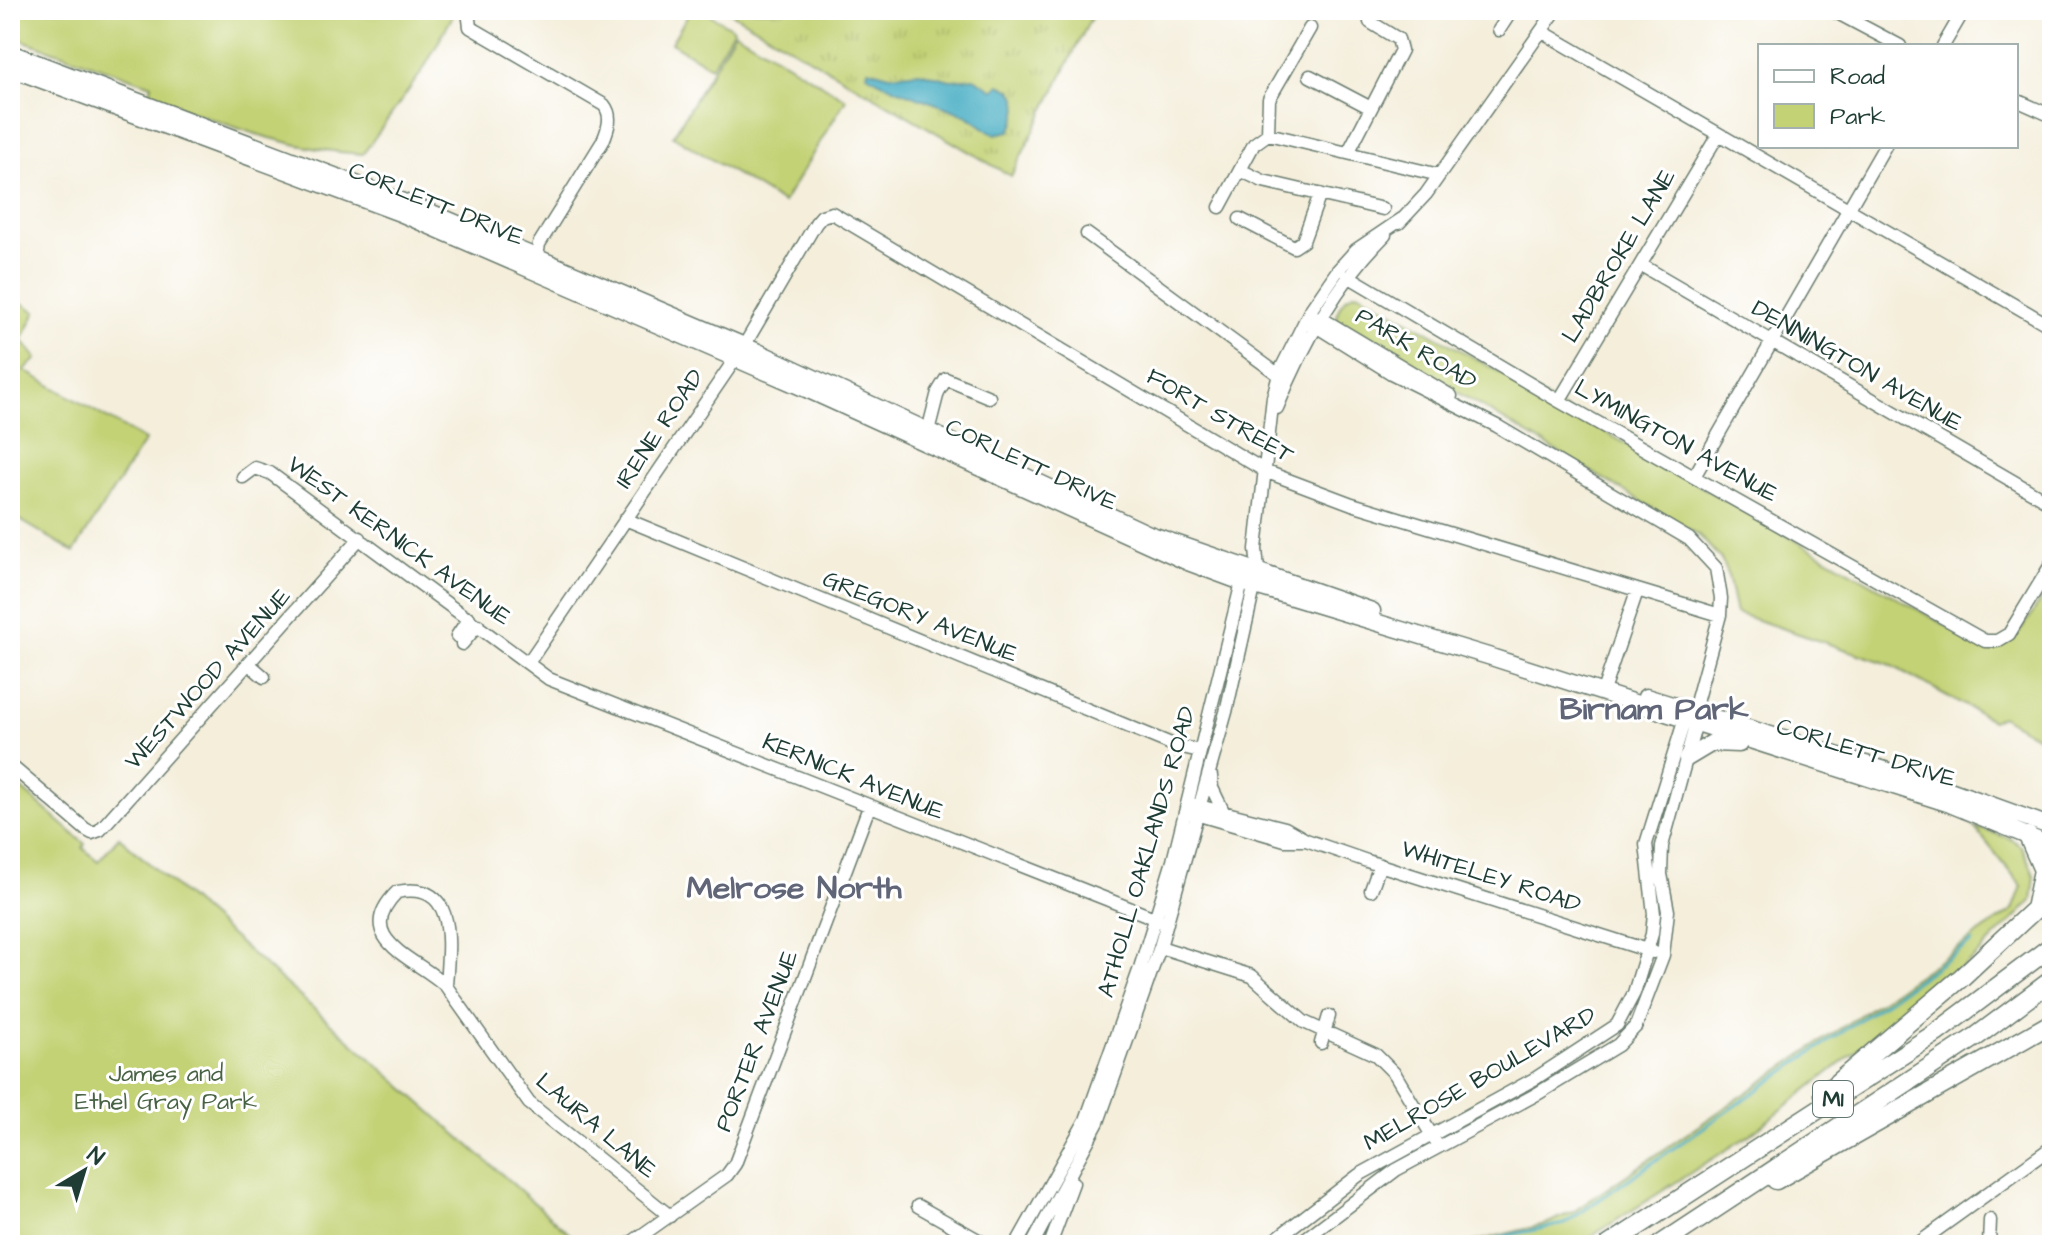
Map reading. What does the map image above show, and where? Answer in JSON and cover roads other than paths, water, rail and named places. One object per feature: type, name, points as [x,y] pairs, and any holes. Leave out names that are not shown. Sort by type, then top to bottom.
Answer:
[{"type":"highway","points":[[2028,836],[2043,870],[2035,909]]},
{"type":"highway","points":[[1811,1113],[1823,1095],[1962,977],[2052,893]]},
{"type":"highway","name":"M1","points":[[1609,1245],[1936,1033],[2052,946]]},
{"type":"highway","name":"M1","points":[[1660,1245],[1977,1036],[2052,980]]},
{"type":"highway","points":[[1690,1226],[1720,1213],[2052,1023]]},
{"type":"main road","name":"CORLETT DRIVE","points":[[10,53],[390,195],[536,264],[928,431],[1149,534],[1250,576],[1944,788],[2052,827]]},
{"type":"main road","name":"CORLETT DRIVE","points":[[10,68],[536,264]]},
{"type":"main road","name":"CORLETT DRIVE","points":[[739,352],[1146,545],[1693,713],[1760,745],[1950,804],[2052,846]]},
{"type":"main road","points":[[1687,758],[1712,743],[1760,745]]},
{"type":"street","points":[[1499,30],[1512,10]]},
{"type":"street","name":"ATHOLL OAKLANDS ROAD","points":[[1273,421],[1296,365],[1348,276],[1418,204],[1556,10]]},
{"type":"street","points":[[1832,10],[1896,44]]},
{"type":"street","points":[[1944,44],[1964,10]]},
{"type":"street","points":[[468,11],[470,27],[604,105],[608,118],[603,141],[539,244],[536,264]]},
{"type":"street","points":[[1349,151],[1401,46],[1398,39],[1370,22]]},
{"type":"street","points":[[1268,134],[1269,99],[1310,28]]},
{"type":"street","points":[[1541,31],[2052,327]]},
{"type":"street","points":[[1310,76],[1369,107]]},
{"type":"street","points":[[2018,101],[2052,116]]},
{"type":"street","points":[[1220,207],[1254,144],[1268,134],[1439,175]]},
{"type":"street","name":"LADBROKE LANE","points":[[1559,401],[1718,135]]},
{"type":"street","points":[[1695,475],[1884,148]]},
{"type":"street","points":[[1240,170],[1263,181],[1383,209]]},
{"type":"street","points":[[1240,219],[1294,247],[1303,241],[1320,194]]},
{"type":"street","name":"FORT STREET","points":[[822,216],[838,215],[1267,472],[1352,504],[1720,615]]},
{"type":"street","name":"IRENE ROAD","points":[[528,663],[739,352],[822,216]]},
{"type":"street","name":"ATHOLL OAKLANDS ROAD","points":[[1016,1245],[1086,1120],[1191,835],[1199,751],[1256,549],[1279,375],[1308,316],[1348,258],[1380,231],[1402,219]]},
{"type":"street","points":[[1087,234],[1279,375]]},
{"type":"street","name":"DENNINGTON AVENUE","points":[[1641,265],[2052,504]]},
{"type":"street","name":"LYMINGTON AVENUE","points":[[1348,276],[1559,401],[1985,641],[1997,641],[2009,634],[2052,563]]},
{"type":"street","name":"PARK ROAD","points":[[1308,316],[1698,546],[1711,560],[1720,580],[1720,615],[1693,713]]},
{"type":"street","points":[[928,431],[938,392],[946,379],[989,397]]},
{"type":"street","name":"WEST KERNICK AVENUE","points":[[243,477],[255,468],[270,473],[528,663]]},
{"type":"street","name":"GREGORY AVENUE","points":[[625,519],[1171,744],[1199,751]]},
{"type":"street","name":"WESTWOOD AVENUE","points":[[10,765],[92,833],[107,825],[360,538]]},
{"type":"street","name":"ATHOLL OAKLANDS ROAD","points":[[1032,1245],[1098,1122],[1160,947],[1161,921],[1192,808],[1212,765],[1234,680],[1250,576]]},
{"type":"street","points":[[1605,685],[1637,591]]},
{"type":"street","points":[[459,640],[474,621]]},
{"type":"street","name":"KERNICK AVENUE","points":[[528,663],[561,685],[1161,921]]},
{"type":"street","points":[[249,664],[264,677]]},
{"type":"street","points":[[1214,700],[1234,680]]},
{"type":"street","name":"MELROSE BOULEVARD","points":[[1297,1245],[1367,1190],[1537,1094],[1628,1036],[1642,1016],[1663,955],[1668,911],[1661,859],[1687,758],[1693,713]]},
{"type":"street","name":"MELROSE BOULEVARD","points":[[1269,1245],[1359,1175],[1536,1078],[1609,1033],[1628,1007],[1648,950],[1654,922],[1645,855],[1653,817],[1693,713]]},
{"type":"street","points":[[1191,835],[1221,816],[1212,788],[1212,765]]},
{"type":"street","name":"PORTER AVENUE","points":[[628,1245],[727,1175],[735,1164],[869,807]]},
{"type":"street","name":"WHITELEY ROAD","points":[[1192,808],[1285,828],[1306,840],[1380,865],[1663,955]]},
{"type":"street","points":[[1371,890],[1380,865]]},
{"type":"street","name":"LAURA LANE","points":[[446,986],[448,916],[441,905],[421,893],[397,892],[384,916],[384,937],[391,948],[434,974],[446,986],[529,1103],[670,1216]]},
{"type":"street","points":[[1160,947],[1252,976],[1271,989],[1297,1017],[1322,1037],[1365,1047],[1388,1065],[1439,1148]]},
{"type":"street","points":[[1322,1037],[1329,1016]]},
{"type":"street","points":[[1916,1245],[1953,1222],[2052,1147]]},
{"type":"street","points":[[1050,1245],[1081,1157]]},
{"type":"street","points":[[918,1206],[987,1245]]},
{"type":"street","points":[[1989,1245],[1990,1220]]},
{"type":"street","points":[[1929,1245],[1953,1222]]},
{"type":"street","points":[[1263,1230],[1269,1245]]},
{"type":"water","points":[[868,69],[890,75],[919,72],[951,80],[974,78],[994,90],[999,84],[1016,97],[1016,117],[1010,131],[996,134],[965,115],[879,81],[867,74]]},
{"type":"waterway","points":[[1482,1245],[1506,1236],[1564,1224],[1972,942]]},
{"type":"district","name":"Birnam Park","points":[[1654,709]]},
{"type":"district","name":"Melrose North","points":[[794,888]]},
{"type":"park label","name":"James and Ethel Gray Park","points":[[166,1088]]}]
